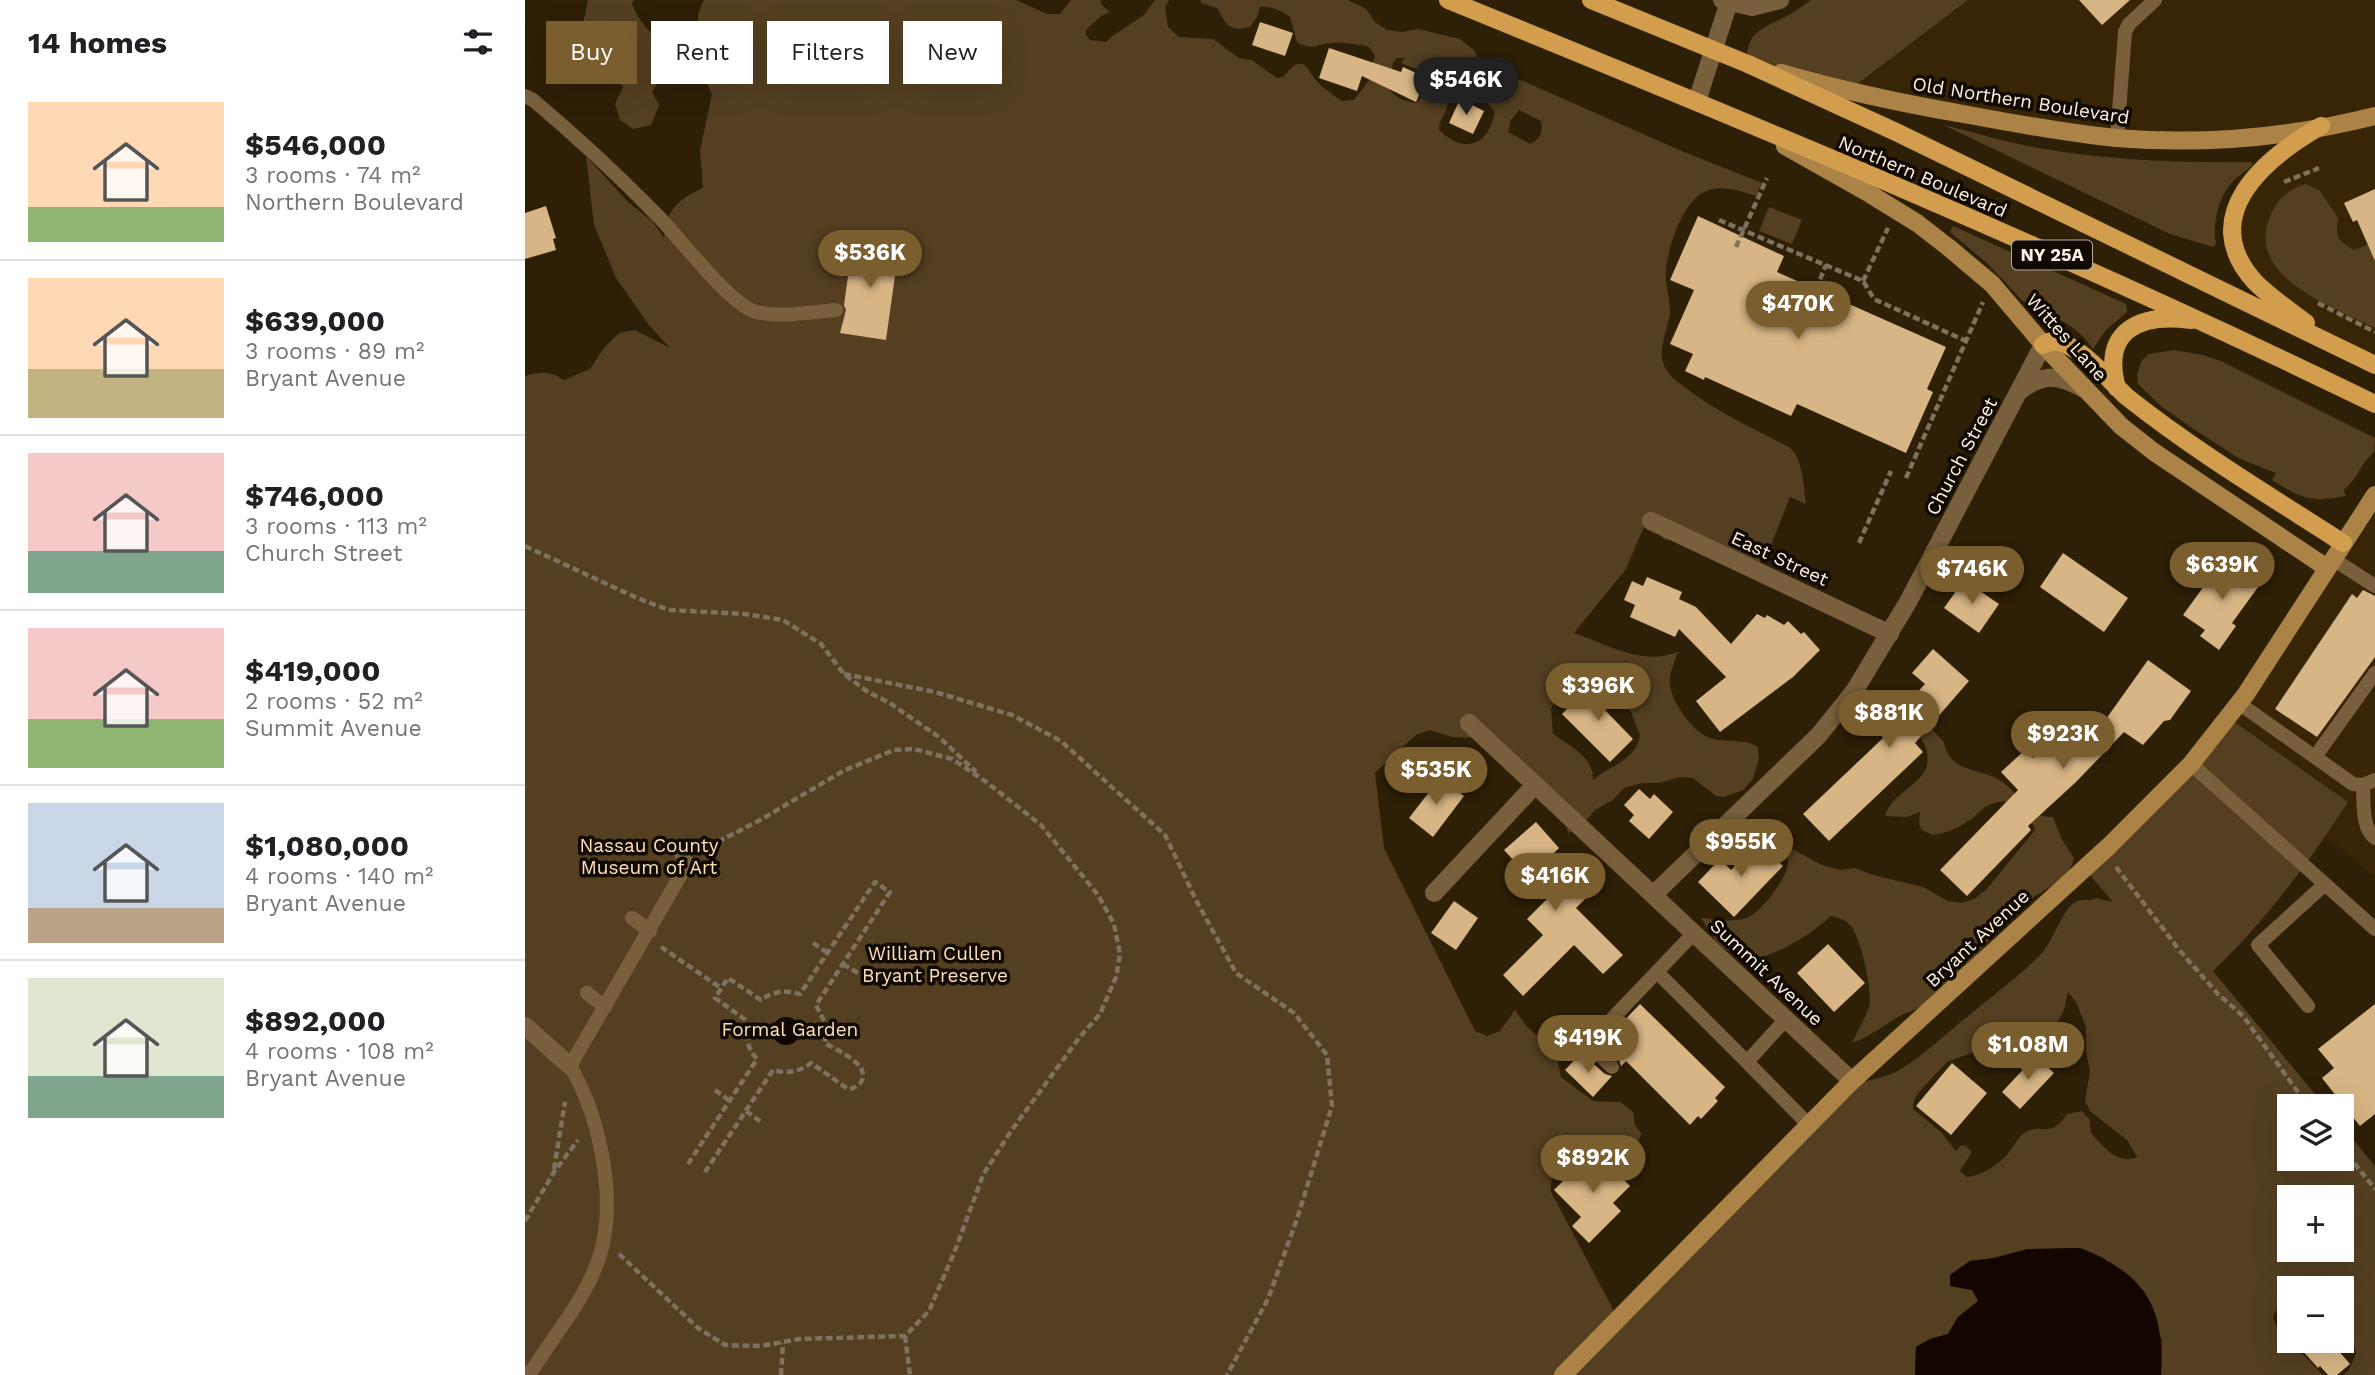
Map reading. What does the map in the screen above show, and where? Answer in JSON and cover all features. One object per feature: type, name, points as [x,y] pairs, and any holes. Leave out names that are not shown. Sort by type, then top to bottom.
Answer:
[{"type":"main road","name":"Northern Boulevard","points":[[1448,0],[1737,118],[2206,323],[2370,402]]},
{"type":"main road","name":"Northern Boulevard","points":[[1591,0],[1748,64],[1896,132],[2375,364]]},
{"type":"main road","name":"Old Northern Boulevard","points":[[1748,64],[1890,101],[2042,128],[2117,138],[2192,141],[2256,136],[2375,116]]},
{"type":"main road","name":"Wittes Lane","points":[[1737,118],[1917,223],[1984,276],[2043,345],[2121,426],[2154,452],[2330,564]]},
{"type":"main road","points":[[2321,126],[2287,148],[2247,187],[2235,208],[2232,238],[2246,270],[2267,292],[2311,326],[2375,364]]},
{"type":"main road","points":[[2117,388],[2112,370],[2112,356],[2120,338],[2134,327],[2159,319],[2178,318],[2206,323]]},
{"type":"main road","points":[[2043,345],[2053,340],[2071,346],[2117,388],[2185,441],[2343,543]]},
{"type":"main road","name":"Bryant Avenue","points":[[1563,1375],[1853,1081],[2104,850],[2191,764],[2240,704],[2375,495]]},
{"type":"street","points":[[1697,101],[1715,51],[1726,1],[1752,7],[1780,0]]},
{"type":"street","name":"Church Street","points":[[1653,895],[1819,735],[1855,690],[1890,634],[2043,345]]},
{"type":"street","name":"Church Street","points":[[2018,392],[2030,383],[2048,377],[2067,380],[2084,389]]},
{"type":"street","name":"East Street","points":[[1651,521],[1890,634]]},
{"type":"street","name":"Summit Avenue","points":[[1469,723],[1853,1081]]},
{"type":"street","points":[[1434,893],[1535,785]]},
{"type":"street","points":[[525,1026],[570,1066]]},
{"type":"lane","points":[[2117,138],[2125,32],[2131,21],[2155,0]]},
{"type":"lane","points":[[525,96],[587,146],[659,217],[737,302],[755,312],[784,315],[836,310]]},
{"type":"lane","points":[[2330,564],[2375,586]]},
{"type":"lane","points":[[2315,757],[2375,673]]},
{"type":"lane","points":[[2240,704],[2353,784],[2369,783],[2365,821],[2369,834],[2375,838]]},
{"type":"lane","points":[[2191,764],[2375,929]]},
{"type":"lane","points":[[526,1375],[533,1369],[586,1287],[600,1258],[607,1218],[605,1177],[593,1121],[570,1066],[683,871],[685,859],[675,846]]},
{"type":"lane","points":[[2308,1006],[2258,945],[2324,885]]},
{"type":"lane","points":[[632,918],[649,931]]},
{"type":"lane","points":[[1612,1067],[1588,1044],[1694,933]]},
{"type":"lane","points":[[1657,972],[1809,1125]]},
{"type":"lane","points":[[587,993],[605,1007]]},
{"type":"lane","points":[[1747,1062],[1786,1019]]},
{"type":"path","points":[[2278,186],[2288,178],[2319,168]]},
{"type":"path","points":[[1736,247],[1767,178]]},
{"type":"path","points":[[1719,220],[1863,281],[1874,299],[1966,341]]},
{"type":"path","points":[[1863,281],[1888,228]]},
{"type":"path","points":[[1816,289],[1826,265]]},
{"type":"path","points":[[1906,478],[1985,298]]},
{"type":"path","points":[[2314,301],[2375,332]]},
{"type":"path","points":[[1859,543],[1891,471]]},
{"type":"path","points":[[525,546],[669,610],[745,614],[783,620],[821,644],[844,674],[939,737],[985,781]]},
{"type":"path","points":[[844,674],[935,692],[1012,715],[1061,741],[1165,835],[1197,902],[1236,972],[1294,1013],[1327,1055],[1332,1106],[1268,1299],[1227,1375]]},
{"type":"path","points":[[603,1239],[698,1328],[725,1345],[761,1346],[799,1339],[845,1336],[905,1336],[929,1311],[983,1175],[1011,1130],[1100,1014],[1116,976],[1119,954],[1114,924],[1098,895],[1041,825],[952,759],[914,749],[894,750],[824,780],[762,819],[685,859]]},
{"type":"path","points":[[2104,850],[2181,951],[2218,994],[2243,1016],[2299,1094]]},
{"type":"path","points":[[688,1164],[757,1059],[748,1045],[745,1031],[747,1021],[715,998],[728,978],[761,1000],[779,992],[800,995],[875,882],[890,892],[816,1005],[826,1026],[825,1043],[860,1066],[863,1075],[860,1083],[848,1088],[811,1063],[804,1069],[791,1072],[773,1070],[703,1175]]},
{"type":"path","points":[[649,931],[658,945],[721,988]]},
{"type":"path","points":[[813,943],[828,953]]},
{"type":"path","points":[[843,964],[858,973]]},
{"type":"path","points":[[554,1172],[570,1066]]},
{"type":"path","points":[[715,1090],[730,1101]]},
{"type":"path","points":[[746,1111],[761,1122]]},
{"type":"path","points":[[525,1221],[554,1172],[593,1121]]},
{"type":"path","points":[[2354,1163],[2375,1189]]},
{"type":"path","points":[[905,1336],[910,1375]]},
{"type":"path","points":[[781,1375],[783,1343]]},
{"type":"shaded area","points":[[1968,0],[2375,0],[2375,364],[2311,326],[2246,270],[2235,208],[2303,136],[2117,138],[1848,91]]},
{"type":"shaded area","points":[[2375,494],[2375,877],[2326,837],[2347,802],[2229,718]]},
{"type":"shaded area","points":[[786,1017],[796,1021],[800,1031],[796,1041],[786,1045],[776,1041],[772,1031],[776,1021]]},
{"type":"shaded area","points":[[2080,1248],[2121,1269],[2146,1295],[2159,1330],[2161,1375],[1915,1375],[1916,1347],[1930,1339],[1948,1334],[1958,1317],[1978,1301],[1972,1290],[1950,1286],[1950,1275],[1970,1261],[2028,1249]]},
{"type":"green space","points":[[588,0],[634,0],[632,4],[635,10],[651,33],[651,84],[657,84],[652,92],[659,105],[651,125],[633,129],[620,120],[615,104],[623,87],[620,84],[637,84],[637,21],[584,21]]},
{"type":"green space","points":[[704,0],[1016,0],[1047,14],[1060,14],[1071,0],[1100,0],[1110,12],[1101,16],[1086,30],[1086,35],[1090,40],[1106,42],[1144,15],[1155,0],[1169,0],[1165,7],[1168,27],[1179,37],[1213,39],[1239,58],[1252,60],[1277,78],[1283,77],[1295,65],[1305,65],[1325,89],[1342,101],[1354,100],[1373,75],[1371,67],[1375,56],[1369,47],[1339,43],[1314,47],[1302,45],[1297,42],[1290,17],[1268,7],[1260,7],[1250,27],[1232,28],[1217,8],[1201,3],[1201,0],[1348,0],[1366,9],[1375,22],[1387,30],[1402,32],[1418,29],[1460,39],[1475,51],[1482,72],[1523,81],[1684,152],[1762,183],[1756,196],[1723,188],[1704,192],[1683,216],[1667,262],[1670,314],[1662,357],[1671,376],[1699,398],[1794,452],[1800,466],[1806,504],[1790,497],[1771,545],[1757,567],[1674,539],[1665,540],[1654,530],[1649,515],[1626,569],[1574,633],[1638,655],[1651,657],[1678,652],[1672,668],[1670,686],[1682,713],[1696,729],[1710,738],[1747,742],[1758,747],[1759,759],[1753,779],[1743,790],[1724,797],[1716,796],[1693,778],[1680,777],[1624,788],[1613,800],[1595,810],[1581,827],[1568,833],[1564,816],[1482,738],[1452,737],[1430,730],[1416,735],[1375,773],[1384,848],[1475,1031],[1487,1036],[1500,1031],[1515,1010],[1529,1028],[1541,1037],[1547,1041],[1562,1042],[1557,1057],[1561,1077],[1593,1101],[1620,1102],[1633,1112],[1635,1125],[1641,1133],[1633,1148],[1614,1152],[1590,1146],[1562,1163],[1551,1183],[1551,1192],[1613,1309],[1616,1329],[1855,1084],[1891,1074],[1906,1066],[2016,977],[2041,954],[2071,905],[2081,900],[2096,898],[2113,902],[2084,868],[2229,718],[2348,802],[2285,891],[2213,971],[2315,1094],[2277,1094],[2277,1171],[2354,1171],[2354,1141],[2375,1166],[2375,1375],[2343,1375],[2349,1370],[2356,1353],[2354,1276],[2277,1276],[2277,1310],[2273,1318],[2277,1327],[2277,1353],[2301,1353],[2323,1375],[2161,1375],[2162,1339],[2104,1258],[2080,1248],[2028,1249],[1970,1261],[1950,1275],[1950,1286],[1972,1290],[1979,1301],[1958,1317],[1948,1334],[1930,1339],[1916,1347],[1915,1375],[525,1375],[525,376],[545,373],[564,380],[590,369],[604,348],[619,333],[635,330],[670,348],[649,325],[616,278],[594,225],[586,156],[628,202],[652,221],[664,238],[665,228],[675,207],[680,201],[703,188],[700,151],[712,94],[707,84],[753,84],[753,21],[698,21]],"holes":[[[1397,58],[1405,58],[1401,63],[1429,77],[1424,94],[1417,103],[1399,98],[1385,84]],[[1462,85],[1471,85],[1495,112],[1487,133],[1474,143],[1457,142],[1439,130],[1449,95]],[[1519,110],[1541,121],[1542,129],[1537,140],[1530,144],[1508,132],[1511,120]],[[1593,664],[1602,669],[1619,670],[1628,674],[1628,694],[1621,702],[1631,712],[1640,735],[1638,744],[1628,757],[1593,780],[1590,765],[1585,759],[1553,734],[1551,709],[1555,700],[1565,693],[1576,676]],[[2068,992],[2076,1002],[2086,1027],[2086,1051],[2090,1071],[2085,1101],[2090,1111],[2127,1140],[2137,1157],[2123,1159],[2106,1149],[2091,1133],[2090,1120],[2082,1111],[2067,1114],[2050,1129],[2036,1129],[2024,1133],[1996,1164],[1979,1174],[1967,1177],[1960,1171],[1972,1152],[1961,1145],[1956,1151],[1941,1132],[1913,1109],[1914,1100],[1947,1062],[1993,1045],[2047,1035],[2064,1010]]]},
{"type":"green space","points":[[1811,0],[1968,0],[1848,91],[1748,64],[1749,45],[1758,32]]},
{"type":"green space","points":[[1944,125],[2032,147],[2087,155],[2253,164],[2229,185],[2221,201],[2215,226],[2216,244],[2213,247],[2170,234]]},
{"type":"green space","points":[[2306,184],[2319,190],[2338,218],[2337,234],[2344,244],[2354,250],[2375,242],[2375,328],[2299,288],[2282,274],[2271,258],[2266,240],[2272,212],[2288,192]]},
{"type":"green space","points":[[1769,207],[1802,220],[1792,244],[1759,231]]},
{"type":"green space","points":[[1953,226],[2126,304],[2127,312],[2105,331],[2093,349],[2068,324],[2051,316],[2034,313],[1988,264],[1950,232]]},
{"type":"green space","points":[[2174,350],[2223,362],[2375,438],[2374,452],[2344,490],[2346,496],[2315,499],[2291,491],[2272,480],[2276,473],[2240,459],[2162,407],[2138,384],[2137,374],[2142,360],[2149,354]]},
{"type":"green space","points":[[1895,695],[1915,711],[1944,742],[1954,761],[1998,779],[2032,810],[2045,817],[2053,817],[2061,838],[2074,858],[2060,880],[2020,907],[1940,993],[1924,1005],[1852,1043],[1867,1012],[1870,999],[1862,953],[1849,924],[1831,916],[1795,942],[1754,960],[1735,954],[1722,946],[1701,918],[1735,920],[1746,918],[1759,910],[1784,876],[1788,860],[1785,845],[1822,865],[1840,870],[1855,868],[1923,887],[1948,901],[1962,903],[1974,899],[1986,890],[2035,830],[2034,826],[2004,801],[1986,807],[1957,828],[1933,835],[1922,830],[1919,824],[1920,812],[1907,817],[1885,816],[1897,798],[1921,777],[1928,758],[1922,739],[1899,709]]},
{"type":"building","points":[[2079,0],[2130,0],[2102,25]]},
{"type":"building","points":[[1260,22],[1293,33],[1285,56],[1252,45]]},
{"type":"building","points":[[1329,48],[1401,72],[1403,67],[1427,78],[1416,102],[1362,76],[1357,91],[1319,78]]},
{"type":"building","points":[[1460,99],[1484,111],[1473,134],[1449,123]]},
{"type":"building","points":[[2375,189],[2375,261],[2357,220],[2353,222],[2344,203]]},
{"type":"building","points":[[546,206],[556,238],[553,239],[556,250],[525,259],[525,213]]},
{"type":"building","points":[[1698,216],[1784,256],[1777,272],[1946,347],[1927,389],[1933,392],[1906,453],[1797,404],[1791,416],[1705,377],[1704,380],[1685,371],[1693,354],[1670,344],[1694,290],[1670,280]]},
{"type":"building","points":[[853,240],[899,247],[886,340],[840,333],[846,310],[844,305]]},
{"type":"building","points":[[2063,553],[2128,598],[2104,632],[2040,587]]},
{"type":"building","points":[[2225,557],[2261,583],[2232,623],[2236,626],[2219,650],[2200,636],[2205,630],[2183,615]]},
{"type":"building","points":[[1647,577],[1682,592],[1679,599],[1696,607],[1731,644],[1757,614],[1765,618],[1767,615],[1784,625],[1788,621],[1801,634],[1804,632],[1820,650],[1793,677],[1720,732],[1696,701],[1726,677],[1679,629],[1675,637],[1630,617],[1635,605],[1624,600],[1632,581],[1643,586]]},
{"type":"building","points":[[1964,580],[1999,604],[1979,633],[1944,608]]},
{"type":"building","points":[[2363,590],[2375,596],[2375,657],[2317,737],[2275,709],[2352,594],[2357,598]]},
{"type":"building","points":[[1933,649],[1969,681],[1915,743],[1923,752],[1829,841],[1803,814],[1920,703],[1913,697],[1925,684],[1912,673]]},
{"type":"building","points":[[2148,660],[2191,691],[2170,720],[2164,721],[2143,745],[2124,732],[2076,782],[2028,826],[2031,830],[1967,896],[1940,870],[2018,790],[2001,772],[2025,750],[2033,758],[2077,714],[2096,733]]},
{"type":"building","points":[[1594,682],[1610,699],[1602,707],[1633,739],[1610,762],[1562,714]]},
{"type":"building","points":[[1440,778],[1464,796],[1433,837],[1409,818]]},
{"type":"building","points":[[1639,789],[1650,799],[1654,794],[1673,812],[1649,839],[1629,821],[1634,815],[1624,805]]},
{"type":"building","points":[[1536,822],[1559,848],[1554,853],[1592,892],[1576,908],[1623,955],[1603,974],[1574,945],[1523,996],[1503,975],[1543,935],[1527,919],[1548,898],[1504,850]]},
{"type":"building","points":[[1758,843],[1783,866],[1734,917],[1698,882],[1720,859],[1731,870]]},
{"type":"building","points":[[1454,901],[1478,918],[1456,950],[1431,933]]},
{"type":"building","points":[[1828,944],[1865,983],[1834,1012],[1797,973]]},
{"type":"building","points":[[1640,1004],[1725,1087],[1715,1098],[1718,1101],[1701,1119],[1698,1116],[1690,1125],[1626,1061],[1621,1066],[1619,1060],[1602,1044]]},
{"type":"building","points":[[2375,1004],[2375,1114],[2360,1126],[2354,1118],[2354,1094],[2335,1094],[2322,1078],[2334,1068],[2318,1049]]},
{"type":"building","points":[[1581,1053],[1605,1074],[1612,1076],[1593,1097],[1565,1070]]},
{"type":"building","points":[[2036,1056],[2054,1073],[2020,1109],[2002,1092]]},
{"type":"building","points":[[1952,1063],[1987,1093],[1951,1135],[1916,1106]]},
{"type":"building","points":[[1594,1150],[1630,1186],[1613,1203],[1621,1211],[1589,1243],[1572,1226],[1581,1217],[1554,1190]]},
{"type":"building","points":[[2305,1353],[2340,1353],[2350,1364],[2337,1375],[2328,1375],[2320,1366],[2318,1368]]},
{"type":"park label","name":"Nassau County Museum of Art","points":[[649,856]]},
{"type":"park label","name":"William Cullen Bryant Preserve","points":[[935,964]]},
{"type":"park label","name":"Formal Garden","points":[[790,1029]]}]
